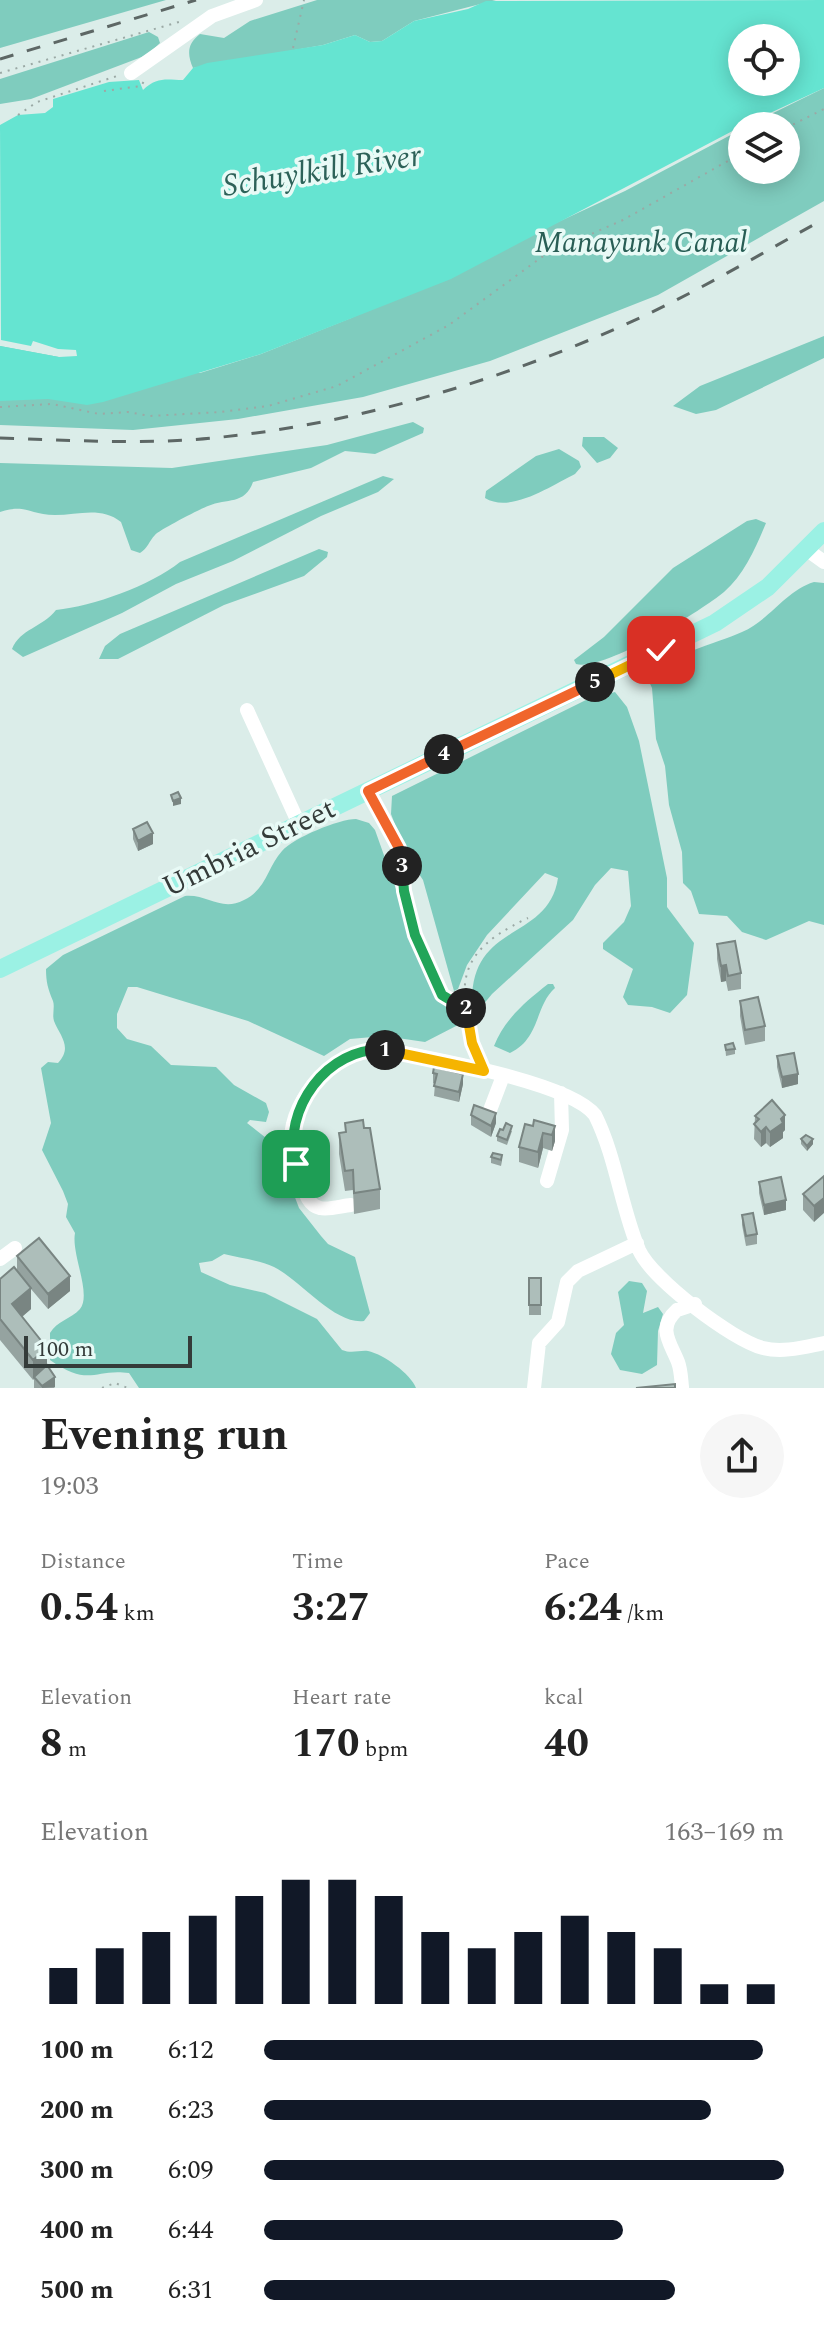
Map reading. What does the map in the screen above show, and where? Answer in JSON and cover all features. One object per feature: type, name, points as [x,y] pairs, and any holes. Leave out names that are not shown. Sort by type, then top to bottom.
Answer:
[{"type":"main road","name":"Umbria Street","points":[[0,969],[715,623],[759,594],[818,539]]},
{"type":"lane","points":[[131,73],[212,16],[256,0]]},
{"type":"lane","points":[[818,539],[824,562]]},
{"type":"lane","points":[[247,710],[299,824]]},
{"type":"lane","points":[[351,1205],[320,1208],[313,1205],[296,1164],[291,1142],[293,1127],[314,1083],[358,1054],[375,1049],[503,1076],[561,1093],[587,1106],[595,1115],[637,1243],[652,1270],[756,1346],[785,1350],[824,1343]]},
{"type":"lane","points":[[487,1118],[503,1076]]},
{"type":"lane","points":[[547,1181],[562,1130],[561,1093]]},
{"type":"lane","points":[[534,1388],[536,1350],[542,1337],[560,1318],[567,1282],[578,1271],[637,1243]]},
{"type":"lane","points":[[0,1259],[15,1248]]},
{"type":"lane","points":[[682,1387],[679,1363],[667,1342],[665,1328],[677,1310],[695,1304]]},
{"type":"path","points":[[293,48],[304,0]]},
{"type":"path","points":[[0,73],[183,21]]},
{"type":"path","points":[[18,115],[60,93],[131,73]]},
{"type":"path","points":[[800,121],[824,109]]},
{"type":"path","points":[[0,407],[52,404],[99,414],[128,412],[150,416],[221,412],[268,406],[337,386],[449,325],[546,254],[623,220],[728,161]]},
{"type":"path","points":[[368,791],[399,848],[410,919],[442,995],[452,1001],[464,1002]]},
{"type":"path","points":[[484,1071],[472,1043],[464,1002],[464,976],[479,951],[492,938],[528,918]]},
{"type":"path","points":[[102,1388],[115,1383],[128,1388]]},
{"type":"green space","points":[[0,0],[166,0],[0,48]]},
{"type":"green space","points":[[317,0],[496,0],[414,21],[382,41],[370,42],[355,35],[323,45],[193,68],[189,50],[200,34],[224,38],[250,21]]},
{"type":"green space","points":[[149,32],[158,37],[160,43],[147,55],[31,99],[0,104],[0,79]]},
{"type":"green space","name":"Manayunk Canal","points":[[824,88],[824,201],[658,295],[490,361],[363,397],[238,419],[133,430],[0,425],[0,346],[59,357],[200,373],[261,354],[351,318],[625,191],[728,136],[728,184],[800,184],[800,112],[775,112]]},
{"type":"green space","points":[[824,336],[824,358],[716,410],[696,414],[673,406],[700,386]]},
{"type":"green space","points":[[413,422],[424,428],[423,433],[375,454],[345,451],[311,468],[253,482],[240,498],[208,506],[164,529],[140,553],[131,550],[121,522],[105,514],[47,515],[22,509],[0,512],[0,463],[172,468],[327,445]]},
{"type":"green space","points":[[583,437],[604,437],[618,448],[610,458],[597,463],[582,446]]},
{"type":"green space","points":[[559,449],[579,461],[581,467],[575,474],[519,500],[507,503],[485,498],[486,491],[536,456]]},
{"type":"green space","points":[[383,476],[394,479],[378,492],[321,516],[233,561],[176,584],[122,613],[23,657],[12,649],[20,637],[56,610],[104,599],[137,587],[180,562]]},
{"type":"green space","points":[[756,519],[766,523],[754,551],[724,592],[629,650],[589,664],[576,664],[574,660],[604,637],[673,568],[747,521]]},
{"type":"green space","points":[[319,549],[328,552],[327,557],[304,576],[224,605],[118,659],[99,659],[105,646],[120,634]]},
{"type":"green space","points":[[814,582],[824,583],[824,925],[809,921],[766,940],[742,932],[727,916],[699,914],[691,891],[683,883],[682,852],[669,805],[665,766],[656,739],[652,688],[647,677],[664,663],[752,627],[794,592]]},
{"type":"green space","points":[[615,692],[627,707],[639,741],[667,878],[667,907],[694,943],[687,995],[670,1013],[652,1007],[628,1005],[623,997],[633,969],[603,949],[603,943],[624,922],[631,906],[628,871],[611,868],[595,885],[573,920],[492,994],[473,1017],[473,986],[480,963],[492,948],[539,914],[551,899],[558,878],[545,873],[487,935],[467,965],[458,989],[454,991],[423,880],[407,856],[391,814],[392,796],[586,700]]},
{"type":"green space","points":[[356,819],[369,823],[375,830],[428,979],[440,1001],[458,1017],[458,1025],[425,1042],[384,1036],[350,1039],[324,1056],[248,1021],[137,987],[128,987],[117,1014],[117,1028],[127,1039],[151,1046],[171,1065],[216,1067],[234,1085],[266,1103],[269,1112],[266,1122],[250,1120],[247,1123],[275,1145],[299,1208],[321,1236],[328,1244],[355,1257],[370,1313],[364,1321],[341,1316],[284,1273],[256,1261],[224,1254],[212,1261],[199,1263],[201,1272],[230,1285],[265,1293],[317,1319],[342,1350],[368,1351],[381,1356],[403,1371],[416,1388],[139,1388],[129,1373],[83,1375],[63,1368],[50,1360],[50,1333],[80,1309],[84,1294],[75,1233],[66,1217],[68,1204],[42,1150],[51,1123],[41,1068],[48,1062],[58,1063],[65,1052],[54,1021],[54,1003],[46,969],[63,955],[185,896],[228,904],[244,900],[262,884],[277,857],[288,846],[317,830]]},
{"type":"green space","points":[[548,984],[553,984],[555,988],[543,1004],[527,1039],[510,1053],[494,1046],[516,1012]]},
{"type":"green space","points":[[629,1281],[642,1283],[647,1291],[643,1313],[658,1307],[663,1314],[658,1331],[657,1365],[642,1374],[620,1370],[611,1354],[616,1333],[624,1325],[618,1292]]},
{"type":"water","name":"Schuylkill River","points":[[824,0],[824,88],[772,112],[728,112],[728,133],[451,279],[261,354],[87,405],[48,399],[0,401],[0,346],[59,357],[77,356],[76,350],[58,349],[33,341],[31,346],[1,340],[0,125],[18,115],[45,113],[53,107],[53,99],[109,82],[139,80],[143,90],[158,81],[183,80],[193,68],[207,63],[323,45],[355,35],[370,42],[382,41],[414,21],[468,9],[486,1]]},
{"type":"building","points":[[178,792],[181,798],[173,801],[171,795]]},
{"type":"building","points":[[147,822],[153,833],[138,841],[133,829]]},
{"type":"building","points":[[735,941],[741,973],[728,976],[726,965],[721,966],[717,944]]},
{"type":"building","points":[[758,997],[765,1026],[745,1030],[740,1001]]},
{"type":"building","points":[[733,1043],[735,1049],[726,1050],[725,1045]]},
{"type":"building","points":[[794,1053],[798,1074],[782,1077],[777,1056]]},
{"type":"building","points":[[434,1067],[463,1074],[459,1092],[434,1086],[437,1074],[433,1073]]},
{"type":"building","points":[[772,1100],[785,1115],[781,1119],[783,1123],[770,1132],[766,1127],[761,1132],[754,1124],[759,1119],[755,1116]]},
{"type":"building","points":[[474,1105],[496,1113],[491,1126],[471,1115]]},
{"type":"building","points":[[363,1120],[364,1128],[370,1128],[380,1189],[354,1193],[353,1170],[345,1171],[339,1133],[346,1132],[345,1123]]},
{"type":"building","points":[[534,1120],[555,1126],[552,1135],[543,1133],[538,1152],[519,1147],[525,1124],[533,1126]]},
{"type":"building","points":[[506,1123],[512,1126],[507,1140],[497,1136]]},
{"type":"building","points":[[806,1135],[813,1139],[807,1146],[801,1139]]},
{"type":"building","points":[[493,1153],[502,1155],[501,1160],[491,1157]]},
{"type":"building","points":[[824,1176],[824,1198],[814,1206],[803,1194]]},
{"type":"building","points":[[781,1177],[786,1200],[764,1205],[759,1182]]},
{"type":"building","points":[[753,1213],[757,1234],[746,1236],[742,1215]]},
{"type":"building","points":[[39,1238],[70,1276],[48,1294],[17,1256]]},
{"type":"building","points":[[14,1267],[31,1288],[12,1304],[47,1348],[33,1360],[0,1319],[0,1279]]},
{"type":"building","points":[[529,1278],[541,1278],[541,1305],[529,1305]]},
{"type":"building","points":[[47,1365],[55,1377],[42,1386],[34,1377]]},
{"type":"building","points":[[675,1384],[675,1388],[636,1388]]},
{"type":"railway","points":[[0,59],[196,0]]},
{"type":"railway","points":[[0,438],[132,442],[212,438],[314,424],[418,399],[519,367],[615,329],[695,291],[824,219]]},
{"type":"route","points":[[296,1164],[291,1134],[309,1089],[326,1074],[366,1050],[384,1049],[484,1071],[472,1043],[464,1002],[452,1001],[442,995],[415,935],[407,908],[399,848],[368,791],[661,650]]}]
